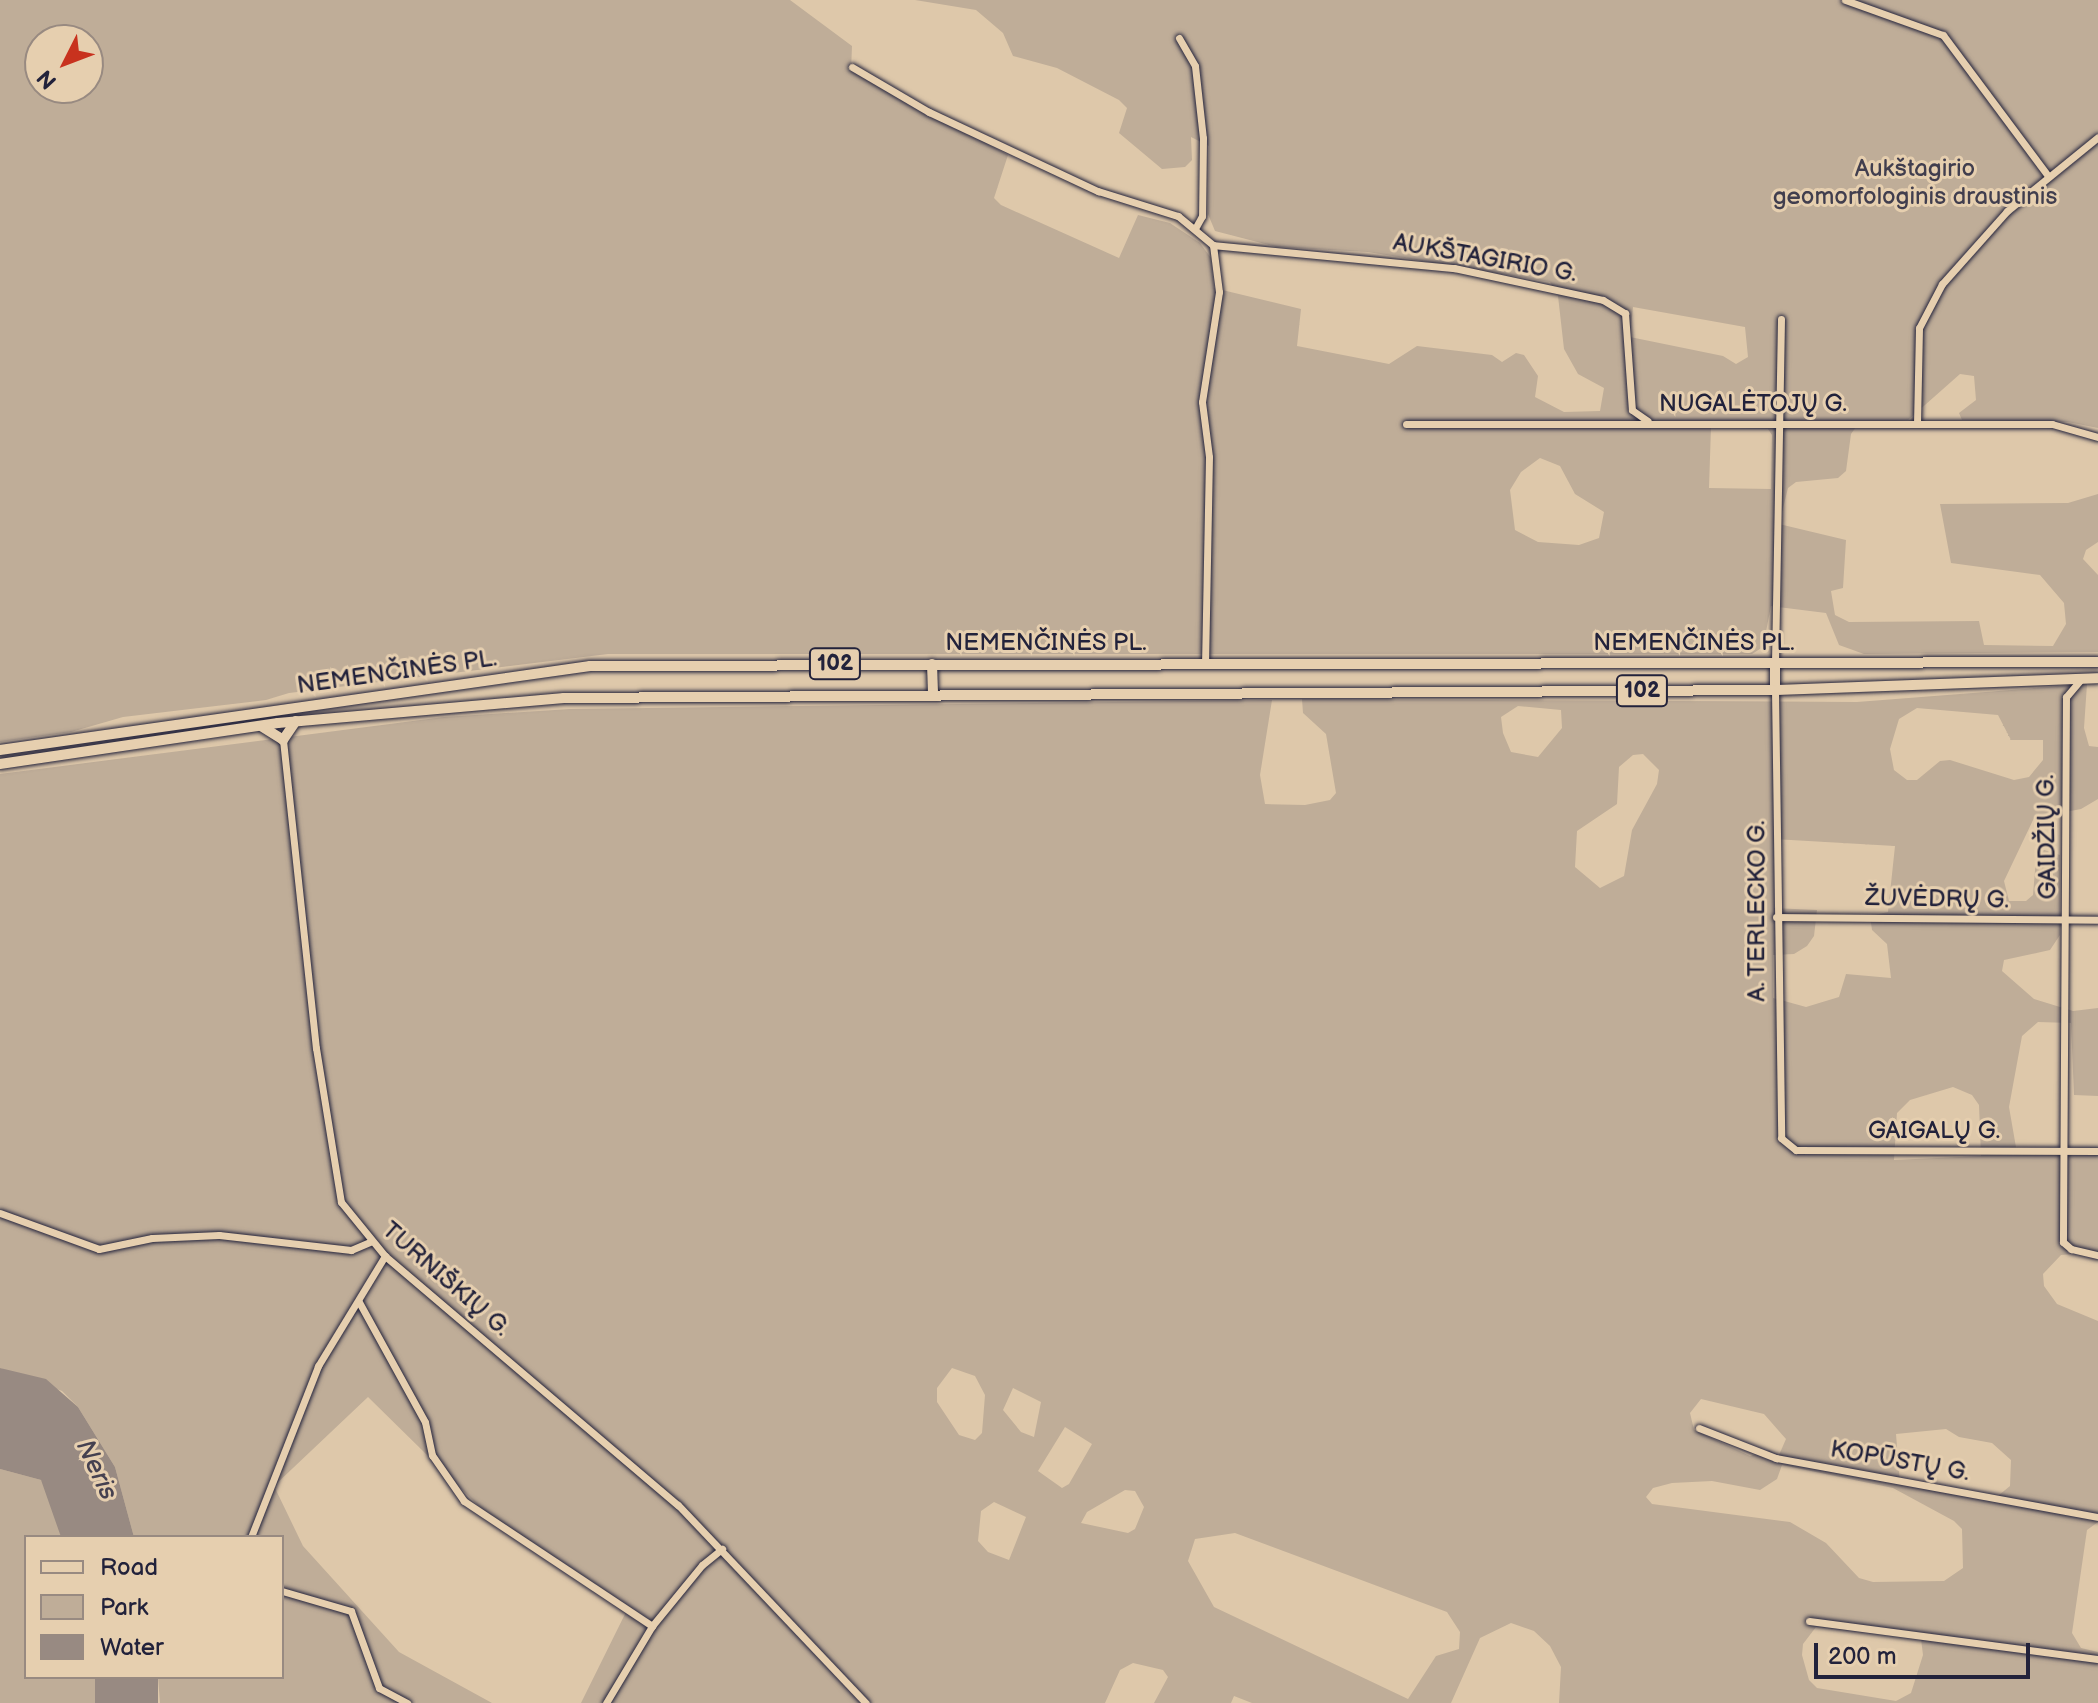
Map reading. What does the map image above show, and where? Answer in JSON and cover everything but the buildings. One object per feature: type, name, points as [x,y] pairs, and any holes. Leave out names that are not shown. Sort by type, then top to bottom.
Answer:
[{"type":"main road","name":"NEMENČINĖS PL.","points":[[0,750],[590,666],[2098,662]]},
{"type":"main road","points":[[1775,663],[1775,690]]},
{"type":"main road","points":[[932,664],[933,693]]},
{"type":"main road","name":"NEMENČINĖS PL.","points":[[0,764],[296,721],[564,698],[933,693],[1775,690],[2098,678]]},
{"type":"main road","points":[[380,695],[383,712]]},
{"type":"main road","points":[[261,726],[283,740],[296,721]]},
{"type":"main road","points":[[116,733],[118,747]]},
{"type":"street","points":[[1845,0],[1943,35],[2048,176]]},
{"type":"street","points":[[1179,38],[1195,66],[1203,138],[1202,216],[1196,227]]},
{"type":"street","points":[[852,67],[929,112],[1098,191],[1161,210],[1196,227],[1213,245],[1219,292],[1202,402],[1209,457],[1205,662]]},
{"type":"street","points":[[1917,424],[1919,328],[1942,284],[2007,211],[2098,137]]},
{"type":"street","name":"AUKŠTAGIRIO G.","points":[[1213,245],[1454,268],[1603,300],[1625,313],[1632,410],[1653,423]]},
{"type":"street","points":[[1775,663],[1781,319]]},
{"type":"street","name":"NUGALĖTOJŲ G.","points":[[1406,424],[2064,424],[2098,437]]},
{"type":"street","points":[[2050,680],[2066,697],[2081,679]]},
{"type":"street","name":"A. TERLECKO G.","points":[[1775,690],[1779,1132]]},
{"type":"street","name":"GAIDŽIŲ G.","points":[[2066,697],[2068,976],[2063,1242],[2098,1255]]},
{"type":"street","name":"TURNIŠKIŲ G.","points":[[283,740],[332,1169],[341,1202],[370,1242],[385,1256],[624,1455],[722,1549],[866,1703]]},
{"type":"street","name":"ŽUVĖDRŲ G.","points":[[1776,917],[2098,920]]},
{"type":"street","name":"GAIGALŲ G.","points":[[1779,1132],[1796,1150],[2098,1151]]},
{"type":"street","points":[[0,1213],[91,1248],[219,1235],[351,1250],[370,1242]]},
{"type":"street","points":[[252,1535],[318,1366],[385,1256]]},
{"type":"street","points":[[359,1302],[425,1422],[432,1455],[464,1501],[501,1530],[652,1626]]},
{"type":"street","name":"KOPŪSTŲ G.","points":[[1699,1428],[1776,1458],[2098,1517]]},
{"type":"street","points":[[606,1703],[652,1626],[702,1565],[722,1549]]},
{"type":"street","points":[[284,1592],[351,1611],[379,1688],[407,1703]]},
{"type":"street","points":[[1809,1621],[2098,1659]]},
{"type":"green space","name":"Aukštagirio geomorfologinis draustinis","points":[[0,0],[790,0],[852,46],[851,71],[1008,155],[994,198],[1001,205],[1119,258],[1138,215],[1170,223],[1200,243],[1211,258],[1214,288],[1301,309],[1297,346],[1389,364],[1417,346],[1492,355],[1502,362],[1516,353],[1524,355],[1538,376],[1535,397],[1564,412],[1600,411],[1604,388],[1578,374],[1564,349],[1558,296],[1550,282],[1368,252],[1277,247],[1215,231],[1208,214],[1209,146],[1191,137],[1192,160],[1185,167],[1162,169],[1119,133],[1127,108],[1119,100],[1057,68],[1013,56],[1003,33],[976,10],[915,0],[2098,0],[2098,428],[2068,422],[1962,420],[1959,413],[1976,400],[1974,376],[1960,374],[1908,420],[1858,424],[1851,434],[1846,471],[1838,478],[1796,482],[1788,488],[1779,524],[1846,540],[1843,588],[1831,591],[1835,615],[1849,622],[1979,621],[1984,645],[2053,646],[2066,624],[2064,603],[2040,575],[1951,563],[1940,504],[2068,503],[2098,494],[2098,542],[2086,550],[2083,559],[2098,575],[2098,652],[1864,654],[1839,645],[1826,613],[1771,606],[1763,647],[1752,654],[608,654],[289,693],[266,700],[123,717],[71,732],[0,742]],"holes":[[[1633,307],[1745,327],[1748,357],[1736,364],[1723,356],[1630,337]],[[1711,427],[1768,429],[1772,435],[1771,489],[1709,488]],[[1540,458],[1560,466],[1575,494],[1604,512],[1599,538],[1579,545],[1538,542],[1515,530],[1510,490],[1521,472]]]},
{"type":"green space","points":[[2087,684],[2084,728],[2089,746],[2098,747],[2098,799],[2081,809],[2034,818],[2004,881],[2009,901],[2026,901],[2033,895],[2036,858],[2044,850],[2060,855],[2060,935],[2050,950],[2004,960],[2002,971],[2034,999],[2073,1011],[2098,1008],[2098,1096],[2074,1095],[2071,1023],[2038,1022],[2022,1036],[2009,1107],[2017,1153],[2098,1154],[2098,1252],[2061,1255],[2043,1274],[2044,1286],[2057,1304],[2098,1321],[2098,1522],[2087,1530],[2072,1633],[2081,1648],[2098,1652],[2098,1703],[1559,1703],[1561,1667],[1550,1646],[1534,1631],[1511,1623],[1480,1638],[1451,1703],[1252,1703],[1234,1696],[1231,1703],[1154,1703],[1168,1677],[1163,1670],[1133,1663],[1120,1670],[1105,1703],[581,1703],[627,1610],[484,1511],[368,1397],[274,1486],[303,1546],[399,1652],[492,1703],[160,1703],[158,1679],[284,1679],[284,1535],[133,1535],[115,1467],[78,1407],[62,1391],[0,1368],[0,774],[444,717],[570,709],[1272,700],[1260,775],[1265,804],[1305,805],[1330,800],[1336,793],[1326,734],[1303,713],[1302,699],[1857,702]],"holes":[[[1518,706],[1561,710],[1562,728],[1538,757],[1511,752],[1503,733],[1501,717]],[[1917,708],[1998,715],[2011,740],[2043,740],[2043,760],[2029,777],[2014,780],[1950,760],[1940,761],[1917,780],[1907,780],[1894,770],[1890,749],[1899,719]],[[1643,754],[1659,770],[1657,784],[1632,830],[1624,876],[1600,888],[1575,867],[1577,831],[1617,804],[1619,767],[1633,755]],[[1774,839],[1895,846],[1888,912],[1870,916],[1872,930],[1887,944],[1891,978],[1846,974],[1839,997],[1806,1007],[1773,998],[1773,955],[1794,954],[1807,946],[1814,936],[1817,910],[1774,908]],[[1953,1087],[1972,1095],[1979,1105],[1981,1156],[1894,1160],[1897,1113],[1910,1100]],[[952,1368],[975,1376],[985,1395],[982,1433],[975,1440],[959,1435],[937,1402],[937,1388]],[[1013,1388],[1041,1402],[1034,1437],[1021,1432],[1003,1410]],[[1701,1399],[1764,1414],[1786,1439],[1779,1455],[1769,1450],[1750,1456],[1694,1430],[1690,1413]],[[1065,1427],[1092,1444],[1069,1484],[1062,1488],[1038,1471]],[[1946,1429],[1959,1437],[1992,1443],[2011,1460],[2010,1486],[1999,1495],[1974,1497],[1900,1484],[1896,1434]],[[1782,1465],[1893,1488],[1954,1521],[1962,1529],[1963,1568],[1944,1581],[1873,1582],[1859,1578],[1826,1543],[1790,1522],[1652,1504],[1646,1497],[1653,1488],[1672,1483],[1712,1481],[1760,1490],[1777,1479]],[[1125,1490],[1135,1491],[1144,1507],[1135,1529],[1128,1533],[1081,1523],[1087,1512]],[[994,1502],[1026,1517],[1009,1560],[988,1552],[978,1541],[981,1511]],[[1235,1533],[1447,1612],[1460,1632],[1459,1649],[1436,1656],[1408,1699],[1214,1607],[1188,1561],[1195,1539]],[[1816,1627],[1921,1639],[1923,1655],[1911,1693],[1896,1701],[1817,1688],[1809,1680],[1802,1655],[1803,1644]]]},
{"type":"green space","points":[[0,1469],[41,1480],[50,1493],[60,1535],[24,1535],[24,1679],[95,1679],[95,1703],[0,1703]]},
{"type":"water","name":"Neris","points":[[0,1368],[46,1379],[78,1407],[115,1467],[133,1535],[60,1535],[41,1480],[0,1469]]},
{"type":"water","points":[[95,1679],[158,1679],[158,1703],[95,1703]]}]
